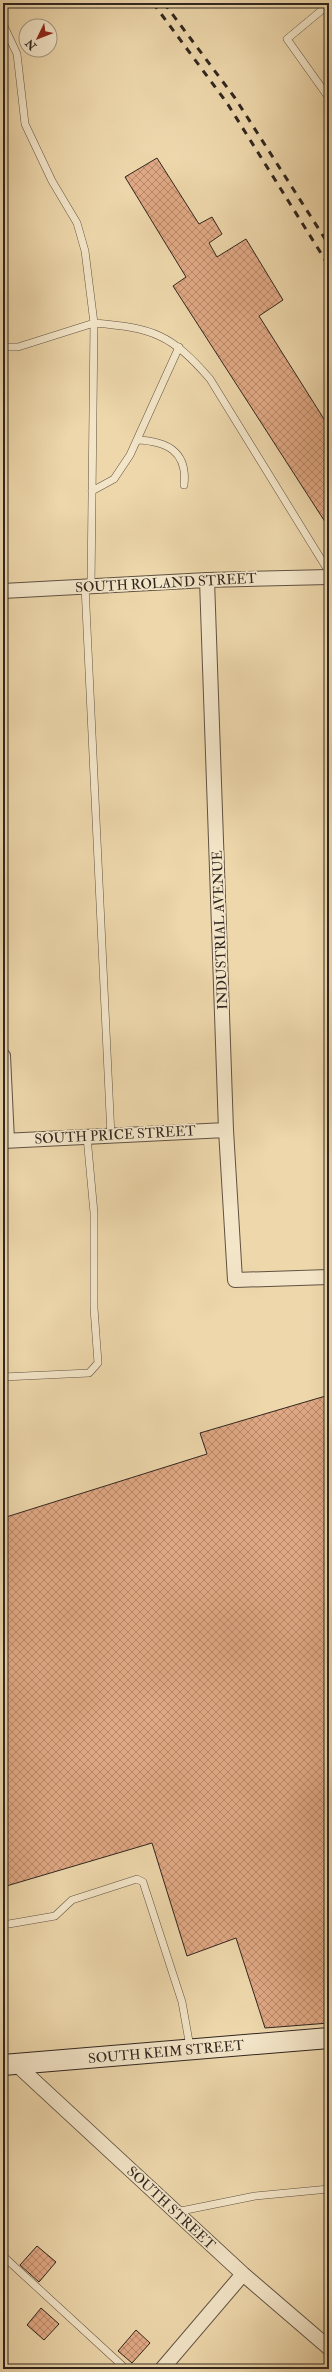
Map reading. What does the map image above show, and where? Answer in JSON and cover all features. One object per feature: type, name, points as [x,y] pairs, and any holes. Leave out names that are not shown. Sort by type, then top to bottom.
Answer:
[{"type":"street","name":"SOUTH ROLAND STREET","points":[[3,591],[208,580],[329,577]]},
{"type":"street","name":"INDUSTRIAL AVENUE","points":[[208,580],[226,1130],[235,1280],[329,1278]]},
{"type":"street","points":[[3,1056],[5,1141]]},
{"type":"street","name":"SOUTH PRICE STREET","points":[[5,1141],[226,1130]]},
{"type":"street","name":"SOUTH KEIM STREET","points":[[10,2065],[329,2038]]},
{"type":"street","name":"SOUTH STREET","points":[[10,2065],[176,2212],[243,2274],[329,2348]]},
{"type":"street","points":[[162,2369],[243,2274]]},
{"type":"lane","points":[[328,5],[287,39],[329,98]]},
{"type":"lane","points":[[3,24],[17,54],[25,124],[52,181],[77,223],[83,244],[94,323],[92,491],[88,586],[110,1136]]},
{"type":"lane","points":[[3,347],[18,347],[94,323],[152,332],[180,347],[210,379],[329,572]]},
{"type":"lane","points":[[92,491],[114,479],[130,455],[180,347]]},
{"type":"lane","points":[[137,440],[164,443],[173,450],[184,467],[184,485]]},
{"type":"lane","points":[[3,1377],[89,1373],[98,1362],[94,1308],[94,1213],[88,1137]]},
{"type":"lane","points":[[3,1925],[55,1916],[72,1900],[137,1879],[143,1882],[182,2002],[190,2050]]},
{"type":"lane","points":[[176,2212],[255,2196],[329,2189]]},
{"type":"lane","points":[[3,2256],[126,2369]]},
{"type":"building","points":[[157,158],[199,224],[212,217],[222,234],[209,243],[217,257],[246,239],[283,300],[259,316],[329,427],[329,528],[173,286],[186,277],[125,177]]},
{"type":"building","points":[[329,1395],[329,2023],[265,2028],[236,1938],[187,1956],[152,1843],[3,1887],[3,1518],[207,1454],[200,1433]]},
{"type":"building","points":[[37,2246],[56,2262],[39,2282],[20,2265]]},
{"type":"building","points":[[41,2308],[59,2324],[44,2340],[27,2325]]},
{"type":"building","points":[[136,2330],[150,2343],[132,2363],[118,2351]]},
{"type":"railway","points":[[153,3],[227,103],[329,266]]},
{"type":"railway","points":[[164,3],[235,98],[329,245]]},
{"type":"railway","points":[[321,3],[329,6]]}]
